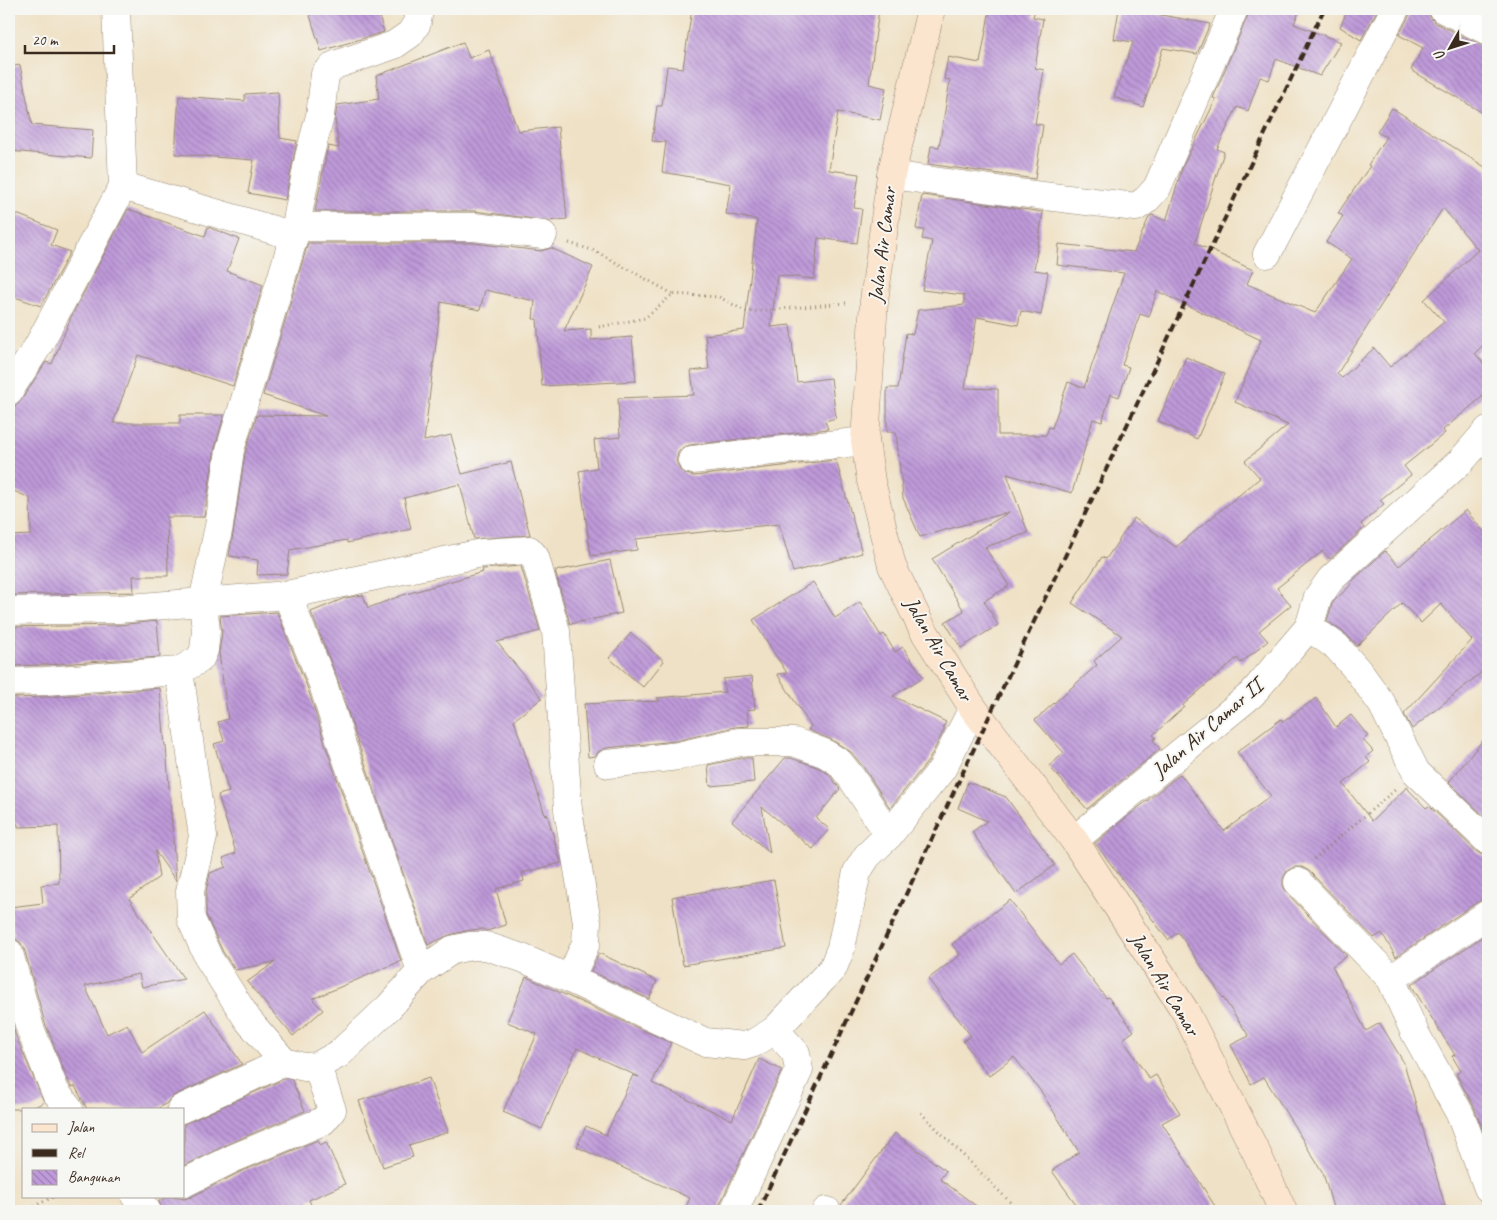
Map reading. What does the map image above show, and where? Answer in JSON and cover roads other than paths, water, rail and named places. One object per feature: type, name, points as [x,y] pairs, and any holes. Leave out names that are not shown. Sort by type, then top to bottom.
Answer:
[{"type":"main road","name":"Jalan Air Camar","points":[[931,9],[891,175],[874,301],[865,441],[871,481],[892,566],[922,628],[973,708],[1074,840],[1185,1011],[1284,1211]]},
{"type":"street","points":[[9,391],[38,346],[123,186],[116,9]]},
{"type":"street","points":[[9,682],[179,671],[200,659],[204,650],[206,631],[202,602],[219,526],[230,450],[294,232],[309,157],[320,116],[325,74],[335,65],[394,45],[410,34],[418,23],[419,9]]},
{"type":"street","points":[[891,175],[1136,207],[1146,200],[1157,188],[1234,9]]},
{"type":"street","points":[[1267,254],[1396,9]]},
{"type":"street","points":[[1443,9],[1488,31]]},
{"type":"street","points":[[123,186],[294,232],[474,228],[543,235]]},
{"type":"street","name":"Jalan Air Camar II","points":[[1074,840],[1252,694],[1309,627],[1318,597],[1331,579],[1462,460],[1488,430]]},
{"type":"street","points":[[692,460],[865,441]]},
{"type":"street","points":[[9,611],[118,609],[287,595],[482,553],[524,549],[532,552],[556,631],[568,810],[587,922],[586,943],[570,979]]},
{"type":"street","points":[[287,595],[323,684],[342,745],[421,972]]},
{"type":"street","points":[[1309,627],[1337,647],[1360,672],[1382,704],[1416,772],[1488,841]]},
{"type":"street","points":[[179,671],[203,837],[190,891],[191,918],[209,959],[248,1020],[284,1062],[304,1067],[317,1066],[339,1054],[389,1007],[421,972],[452,950],[470,946],[486,946],[522,958],[705,1042],[744,1046],[754,1043],[775,1030],[833,968],[842,948],[856,872],[867,856],[889,835],[942,769],[973,708]]},
{"type":"street","points":[[608,764],[679,756],[739,742],[794,742],[824,753],[839,762],[852,777],[889,835]]},
{"type":"street","points":[[1298,882],[1391,979],[1415,1033],[1460,1114],[1488,1188]]},
{"type":"street","points":[[1391,979],[1488,914]]},
{"type":"street","points":[[9,953],[30,1028],[55,1091],[68,1108]]},
{"type":"street","points":[[734,1211],[799,1070],[796,1053],[775,1030]]},
{"type":"street","points":[[183,1108],[284,1062]]},
{"type":"street","points":[[185,1182],[234,1158],[323,1121],[332,1110],[317,1066]]},
{"type":"railway","points":[[758,1211],[986,723],[1324,9]]}]
